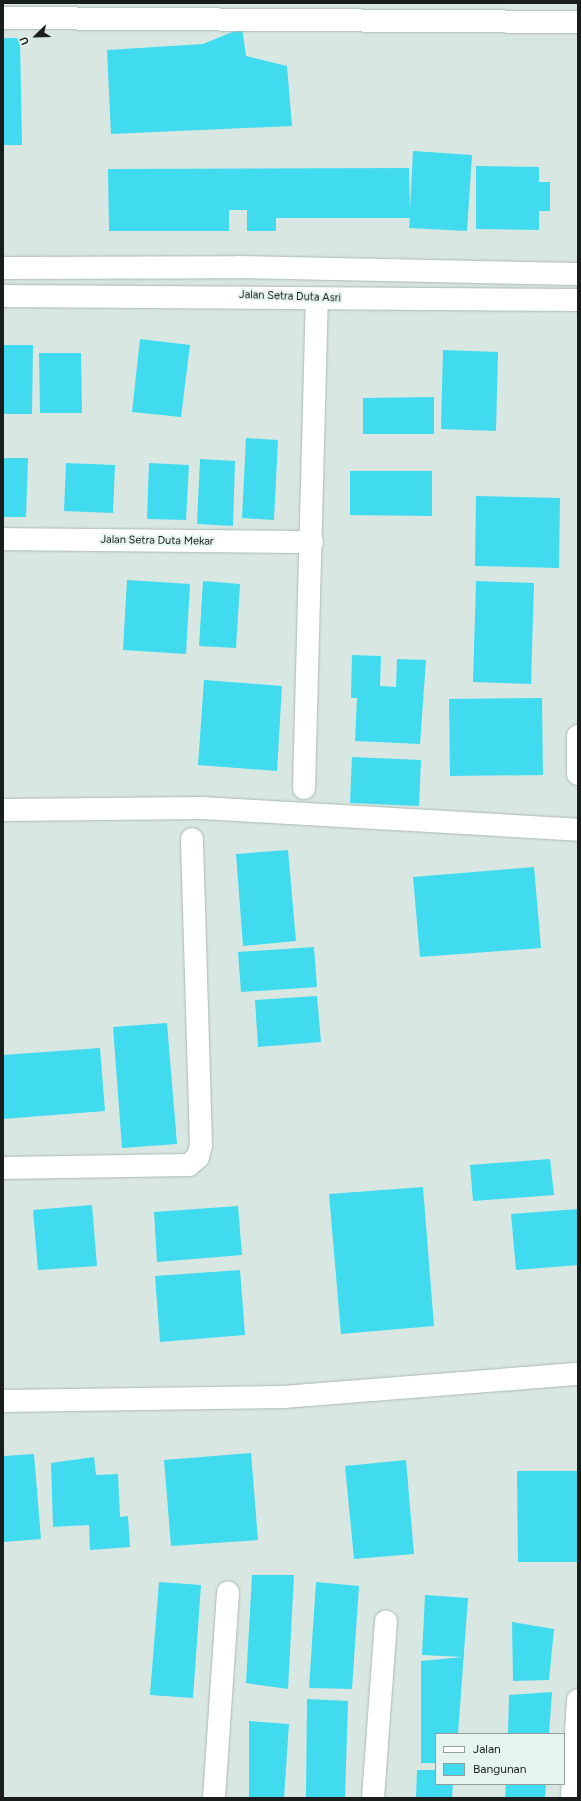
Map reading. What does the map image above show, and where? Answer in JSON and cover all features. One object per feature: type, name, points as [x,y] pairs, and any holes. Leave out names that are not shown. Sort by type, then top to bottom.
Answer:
[{"type":"street","points":[[296,21],[308,3]]},
{"type":"street","points":[[3,18],[241,12],[296,21],[578,22]]},
{"type":"street","points":[[238,267],[242,295]]},
{"type":"street","points":[[3,268],[66,269],[238,267],[398,272],[578,274]]},
{"type":"street","points":[[62,298],[66,269]]},
{"type":"street","points":[[398,272],[401,298]]},
{"type":"street","name":"Jalan Setra Duta Asri","points":[[3,296],[62,298],[242,295],[318,300],[401,298],[578,300]]},
{"type":"street","points":[[304,788],[318,300]]},
{"type":"street","name":"Jalan Setra Duta Mekar","points":[[3,539],[312,542]]},
{"type":"street","points":[[578,736],[578,774]]},
{"type":"street","points":[[3,810],[202,808],[568,829]]},
{"type":"street","points":[[3,1168],[189,1165],[198,1157],[201,1145],[192,839]]},
{"type":"street","points":[[3,1401],[283,1396],[578,1374]]},
{"type":"street","points":[[214,1798],[228,1592]]},
{"type":"street","points":[[373,1798],[386,1621]]},
{"type":"street","points":[[572,1798],[578,1700]]},
{"type":"building","points":[[242,28],[246,56],[287,66],[292,126],[111,134],[107,50],[203,44]]},
{"type":"building","points":[[3,38],[20,38],[22,145],[3,145]]},
{"type":"building","points":[[413,151],[472,155],[467,231],[409,228],[410,218],[276,218],[276,231],[247,231],[247,210],[229,210],[229,231],[109,231],[108,169],[409,168],[410,209]]},
{"type":"building","points":[[476,166],[539,167],[539,182],[550,182],[550,211],[539,211],[539,230],[476,229]]},
{"type":"building","points":[[140,339],[190,345],[181,417],[132,412]]},
{"type":"building","points":[[3,345],[33,345],[32,414],[3,414]]},
{"type":"building","points":[[443,350],[498,352],[496,431],[441,429]]},
{"type":"building","points":[[39,353],[81,353],[82,413],[40,413]]},
{"type":"building","points":[[434,397],[434,434],[363,434],[363,398]]},
{"type":"building","points":[[246,438],[278,440],[274,520],[242,518]]},
{"type":"building","points":[[3,458],[28,458],[26,517],[3,517]]},
{"type":"building","points":[[200,459],[235,461],[233,526],[197,524]]},
{"type":"building","points":[[66,463],[115,465],[113,513],[64,511]]},
{"type":"building","points":[[149,463],[189,465],[186,520],[147,519]]},
{"type":"building","points":[[350,471],[432,471],[432,516],[350,515]]},
{"type":"building","points":[[476,496],[560,498],[559,568],[475,566]]},
{"type":"building","points":[[127,580],[190,584],[186,654],[123,650]]},
{"type":"building","points":[[203,581],[240,584],[236,648],[199,646]]},
{"type":"building","points":[[476,581],[534,583],[531,684],[473,682]]},
{"type":"building","points":[[352,655],[381,656],[380,686],[396,687],[397,659],[426,660],[420,744],[355,741],[357,698],[351,698]]},
{"type":"building","points":[[204,680],[282,686],[277,771],[198,765]]},
{"type":"building","points":[[542,698],[543,775],[450,776],[449,699]]},
{"type":"building","points":[[352,757],[421,760],[419,806],[350,803]]},
{"type":"building","points":[[288,850],[296,941],[243,946],[236,854]]},
{"type":"building","points":[[534,867],[541,948],[420,957],[413,877]]},
{"type":"building","points":[[314,947],[317,987],[241,992],[238,952]]},
{"type":"building","points":[[317,996],[321,1042],[258,1047],[255,1000]]},
{"type":"building","points":[[167,1023],[177,1144],[122,1148],[113,1027]]},
{"type":"building","points":[[100,1048],[105,1111],[3,1119],[3,1055]]},
{"type":"building","points":[[550,1159],[554,1195],[473,1201],[470,1165]]},
{"type":"building","points":[[423,1187],[434,1326],[341,1334],[329,1194]]},
{"type":"building","points":[[92,1205],[97,1266],[38,1270],[33,1210]]},
{"type":"building","points":[[238,1206],[242,1255],[157,1262],[154,1212]]},
{"type":"building","points":[[578,1209],[578,1265],[516,1270],[511,1214]]},
{"type":"building","points":[[240,1270],[245,1335],[160,1342],[155,1276]]},
{"type":"building","points":[[251,1453],[258,1540],[171,1546],[164,1460]]},
{"type":"building","points":[[34,1454],[41,1539],[3,1542],[3,1456]]},
{"type":"building","points":[[94,1457],[96,1475],[118,1474],[120,1517],[128,1516],[130,1547],[90,1550],[89,1525],[53,1527],[51,1463]]},
{"type":"building","points":[[406,1460],[414,1554],[354,1559],[345,1466]]},
{"type":"building","points":[[517,1471],[578,1471],[578,1562],[518,1562]]},
{"type":"building","points":[[252,1575],[294,1575],[288,1689],[246,1683]]},
{"type":"building","points":[[159,1582],[201,1585],[193,1698],[150,1695]]},
{"type":"building","points":[[316,1582],[359,1586],[352,1689],[309,1688]]},
{"type":"building","points":[[425,1595],[468,1598],[458,1733],[435,1733],[435,1763],[421,1763],[421,1661],[463,1657],[422,1655]]},
{"type":"building","points":[[512,1622],[554,1629],[549,1680],[513,1681]]},
{"type":"building","points":[[552,1692],[549,1733],[508,1733],[509,1695]]},
{"type":"building","points":[[307,1699],[348,1701],[345,1798],[306,1798]]},
{"type":"building","points":[[249,1721],[289,1724],[284,1798],[249,1798]]},
{"type":"building","points":[[417,1770],[435,1770],[435,1785],[453,1785],[452,1798],[416,1798]]},
{"type":"building","points":[[506,1785],[546,1785],[545,1798],[505,1798]]}]
